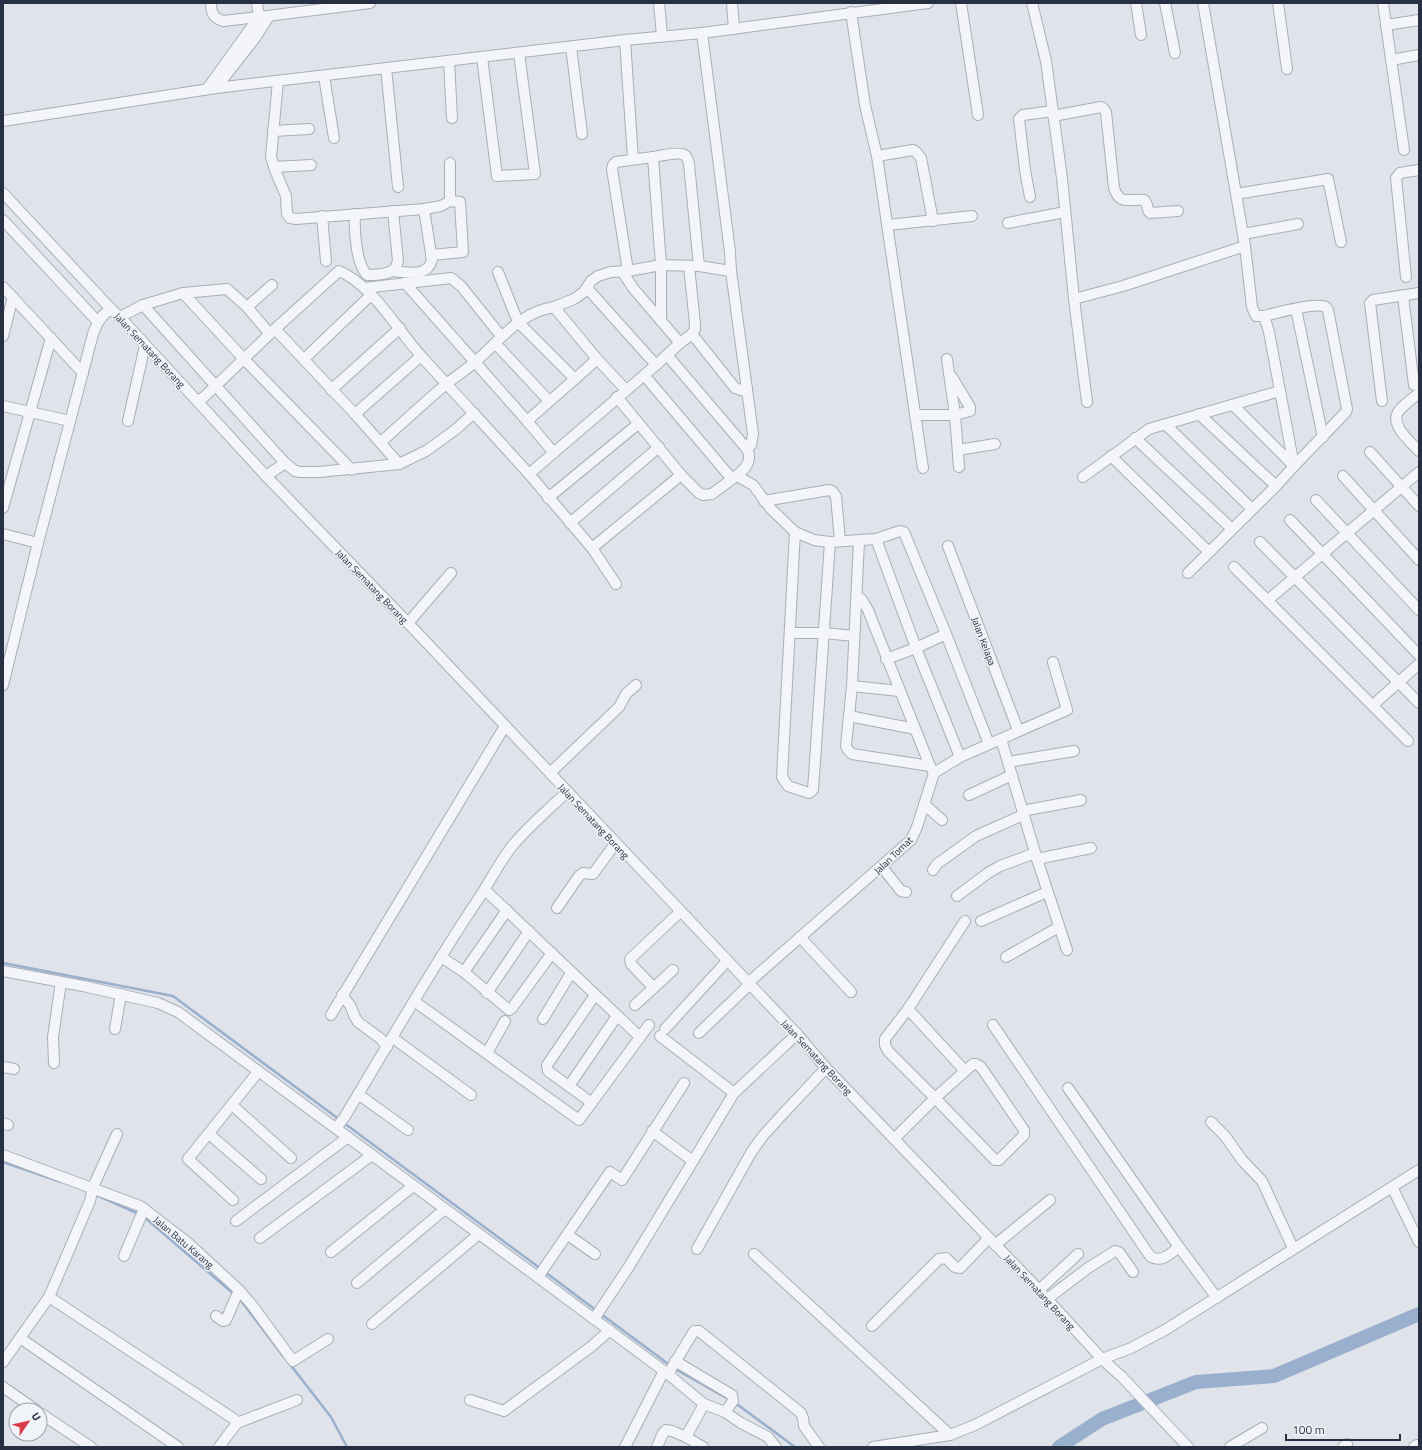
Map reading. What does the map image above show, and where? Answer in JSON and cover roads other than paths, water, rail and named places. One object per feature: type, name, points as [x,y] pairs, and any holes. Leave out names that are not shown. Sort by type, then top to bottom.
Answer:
[{"type":"street","points":[[210,3],[212,14],[218,19],[223,20],[264,17],[301,7],[370,3]]},
{"type":"street","points":[[257,3],[264,17]]},
{"type":"street","points":[[659,3],[662,36]]},
{"type":"street","points":[[732,3],[734,29]]},
{"type":"street","points":[[3,121],[211,88],[625,40],[702,33],[900,5],[928,3]]},
{"type":"street","points":[[961,3],[978,115]]},
{"type":"street","points":[[1032,3],[1046,61],[1066,212],[1074,299],[1087,402]]},
{"type":"street","points":[[1136,3],[1141,35]]},
{"type":"street","points":[[1165,3],[1175,53]]},
{"type":"street","points":[[1188,573],[1345,415],[1347,409],[1328,310],[1325,306],[1296,309],[1264,316],[1256,316],[1252,307],[1245,246],[1203,3]]},
{"type":"street","points":[[1278,3],[1287,69]]},
{"type":"street","points":[[1383,3],[1404,150]]},
{"type":"street","points":[[851,12],[865,105],[877,156],[923,468]]},
{"type":"street","points":[[211,88],[264,17]]},
{"type":"street","points":[[1386,25],[1419,20]]},
{"type":"street","points":[[702,33],[730,252],[731,271],[753,434],[751,445],[747,449]]},
{"type":"street","points":[[625,40],[633,159]]},
{"type":"street","points":[[571,47],[582,134]]},
{"type":"street","points":[[482,57],[497,176],[535,174],[519,53]]},
{"type":"street","points":[[1391,60],[1419,55]]},
{"type":"street","points":[[449,61],[452,118]]},
{"type":"street","points":[[386,68],[398,187]]},
{"type":"street","points":[[324,76],[334,138]]},
{"type":"street","points":[[278,81],[271,157],[286,196],[287,214],[290,218],[296,219],[424,209],[441,206],[450,201],[460,202],[463,252],[431,255]]},
{"type":"street","points":[[1030,197],[1019,119],[1023,115],[1101,107],[1106,112],[1114,188],[1118,198],[1121,200],[1144,200],[1150,214],[1178,210]]},
{"type":"street","points":[[273,131],[309,128]]},
{"type":"street","points":[[877,156],[913,150],[916,152],[921,158],[933,221]]},
{"type":"street","points":[[529,474],[692,334],[694,329],[694,266],[690,172],[688,159],[680,153],[616,162],[612,169],[625,271],[633,288],[680,343]]},
{"type":"street","points":[[653,157],[661,265],[661,321]]},
{"type":"street","points":[[450,162],[450,201]]},
{"type":"street","points":[[274,167],[311,165]]},
{"type":"street","points":[[1406,277],[1396,178],[1400,173],[1419,170]]},
{"type":"street","points":[[1236,194],[1328,179],[1340,242]]},
{"type":"street","name":"Jalan Sematang Borang","points":[[3,193],[111,309],[122,316],[145,345],[201,399],[505,726],[555,768],[567,792],[615,844],[797,1034],[826,1068],[1188,1447]]},
{"type":"street","points":[[355,214],[356,242],[361,267],[367,275],[376,275],[392,271],[421,272],[426,271],[432,260],[424,209]]},
{"type":"street","points":[[392,271],[396,267],[398,261],[393,211]]},
{"type":"street","points":[[1008,223],[1066,212]]},
{"type":"street","points":[[322,216],[326,261]]},
{"type":"street","points":[[888,226],[972,216]]},
{"type":"street","points":[[3,220],[98,322]]},
{"type":"street","points":[[1243,234],[1298,224]]},
{"type":"street","points":[[1074,299],[1123,286],[1245,246]]},
{"type":"street","points":[[381,442],[447,384],[475,363],[518,322],[540,310],[554,307],[574,299],[584,292],[591,281],[598,276],[611,272],[661,265],[694,266],[731,271]]},
{"type":"street","points":[[201,399],[243,358],[339,271],[349,275],[400,328],[421,356],[529,474],[592,548],[616,584]]},
{"type":"street","points":[[498,272],[518,322],[575,379]]},
{"type":"street","points":[[304,359],[367,292],[405,283],[452,278],[461,286],[498,340],[549,402]]},
{"type":"street","points":[[405,283],[554,453]]},
{"type":"street","points":[[247,307],[272,285]]},
{"type":"street","points":[[3,288],[83,373]]},
{"type":"street","points":[[587,288],[656,365]]},
{"type":"street","points":[[122,316],[139,307],[183,293],[227,289],[272,332],[304,359],[331,390],[381,442],[399,464]]},
{"type":"street","points":[[183,293],[243,358],[352,470]]},
{"type":"street","points":[[1382,401],[1370,303],[1373,300],[1419,293]]},
{"type":"street","points":[[1403,296],[1416,389],[1398,412],[1396,418],[1398,427],[1418,446]]},
{"type":"street","points":[[3,336],[13,297]]},
{"type":"street","points":[[139,307],[284,464],[295,471],[319,472],[352,470],[399,464],[426,451],[455,430],[474,413]]},
{"type":"street","points":[[554,307],[597,359],[626,390]]},
{"type":"street","points":[[3,685],[6,665],[83,373],[98,322],[105,313],[111,309]]},
{"type":"street","points":[[1296,309],[1323,437]]},
{"type":"street","points":[[1264,316],[1269,332],[1294,466]]},
{"type":"street","points":[[331,390],[400,328]]},
{"type":"street","points":[[692,334],[735,388],[744,391],[747,389]]},
{"type":"street","points":[[3,508],[51,338]]},
{"type":"street","points":[[128,421],[145,345]]},
{"type":"street","points":[[617,397],[681,475],[703,495],[712,494],[734,478],[742,471],[749,461],[750,457],[747,449],[667,355]]},
{"type":"street","points":[[355,414],[421,356]]},
{"type":"street","points":[[527,421],[597,359]]},
{"type":"street","points":[[947,359],[955,415],[959,467]]},
{"type":"street","points":[[915,415],[955,415],[969,411],[971,408],[950,374]]},
{"type":"street","points":[[644,375],[734,478],[753,485],[764,501],[795,532],[814,540],[835,542],[876,539],[900,531],[906,534],[989,744]]},
{"type":"street","points":[[1083,477],[1149,429],[1280,391]]},
{"type":"street","points":[[1233,405],[1294,466]]},
{"type":"street","points":[[3,406],[70,421]]},
{"type":"street","points":[[1200,414],[1276,486]]},
{"type":"street","points":[[548,498],[638,424]]},
{"type":"street","points":[[1165,424],[1252,509]]},
{"type":"street","points":[[1136,438],[1232,529]]},
{"type":"street","points":[[958,450],[996,444]]},
{"type":"street","points":[[570,523],[659,447]]},
{"type":"street","points":[[1370,452],[1419,506]]},
{"type":"street","points":[[1111,456],[1209,552]]},
{"type":"street","points":[[269,473],[284,464]]},
{"type":"street","points":[[1268,600],[1419,472]]},
{"type":"street","points":[[592,548],[681,475]]},
{"type":"street","points":[[1343,476],[1419,560]]},
{"type":"street","points":[[764,501],[829,490],[832,491],[836,498],[835,542],[824,633],[814,790],[809,793],[788,786],[782,777],[795,532]]},
{"type":"street","points":[[1316,500],[1419,610]]},
{"type":"street","points":[[1290,520],[1419,655]]},
{"type":"street","points":[[3,534],[38,543]]},
{"type":"street","points":[[876,539],[916,648],[960,757]]},
{"type":"street","points":[[859,541],[852,686],[846,746],[852,754],[932,770],[1018,730],[1066,710],[1054,662]]},
{"type":"street","points":[[1260,542],[1419,703]]},
{"type":"street","name":"Jalan Kelapa","points":[[948,549],[1018,730]]},
{"type":"street","points":[[1234,567],[1408,741]]},
{"type":"street","points":[[408,623],[451,573]]},
{"type":"street","points":[[857,596],[864,603],[932,770]]},
{"type":"street","points":[[790,633],[824,633],[854,636]]},
{"type":"street","points":[[886,659],[916,648],[946,634]]},
{"type":"street","points":[[1373,705],[1419,664]]},
{"type":"street","points":[[555,768],[619,707],[626,694],[636,685]]},
{"type":"street","points":[[852,686],[899,691]]},
{"type":"street","points":[[849,716],[915,729]]},
{"type":"street","points":[[331,1015],[505,726]]},
{"type":"street","points":[[1001,739],[1066,950]]},
{"type":"street","points":[[1008,762],[1074,751]]},
{"type":"street","name":"Jalan Tomat","points":[[700,1033],[748,984],[911,840],[924,804],[932,770]]},
{"type":"street","points":[[969,795],[1012,775]]},
{"type":"street","points":[[339,1123],[414,1001],[485,890],[500,863],[514,844],[567,792]]},
{"type":"street","points":[[933,870],[937,864],[976,836],[1023,813],[1081,800]]},
{"type":"street","points":[[924,804],[942,820]]},
{"type":"street","points":[[557,908],[579,876],[583,873],[593,874],[615,844]]},
{"type":"street","points":[[957,896],[1000,866],[1036,856],[1090,848]]},
{"type":"street","points":[[882,867],[901,891],[906,892]]},
{"type":"street","points":[[485,890],[640,1037]]},
{"type":"street","points":[[981,921],[1047,892]]},
{"type":"street","points":[[464,972],[506,910]]},
{"type":"street","points":[[653,987],[630,964],[630,959],[680,912]]},
{"type":"street","points":[[894,1139],[935,1098],[973,1064],[980,1067],[1024,1130],[1024,1136],[1000,1160],[995,1160],[935,1098],[888,1051],[885,1045],[885,1039],[908,1009],[965,921]]},
{"type":"street","points":[[1006,957],[1059,927]]},
{"type":"street","points":[[488,993],[529,931]]},
{"type":"street","points":[[800,937],[851,992]]},
{"type":"street","points":[[442,957],[464,972],[509,1010],[552,953]]},
{"type":"street","points":[[727,961],[663,1032],[734,1093]]},
{"type":"street","points":[[635,1005],[673,970]]},
{"type":"street","points":[[3,972],[29,975],[121,994],[158,1003],[178,1012],[258,1072],[339,1123],[348,1137],[479,1234],[542,1271],[598,1314],[610,1330],[670,1368],[731,1395],[729,1407],[741,1424],[768,1437],[776,1447]]},
{"type":"street","points":[[543,1019],[571,973]]},
{"type":"street","points":[[54,1063],[53,1037],[62,982]]},
{"type":"street","points":[[115,1029],[121,994]]},
{"type":"street","points":[[342,995],[350,1005],[358,1022],[381,1039],[387,1047]]},
{"type":"street","points":[[592,1103],[548,1070],[547,1065],[595,995]]},
{"type":"street","points":[[414,1001],[579,1120],[649,1026]]},
{"type":"street","points":[[908,1009],[965,1071]]},
{"type":"street","points":[[569,1086],[617,1016]]},
{"type":"street","points":[[487,1053],[505,1021]]},
{"type":"street","points":[[993,1025],[1150,1256],[1154,1259],[1160,1260],[1179,1247]]},
{"type":"street","points":[[598,1314],[694,1161],[734,1093],[797,1034]]},
{"type":"street","points":[[392,1038],[471,1095]]},
{"type":"street","points":[[3,1066],[14,1069]]},
{"type":"street","points":[[697,1249],[755,1146],[826,1068]]},
{"type":"street","points":[[233,1200],[188,1159],[258,1072]]},
{"type":"street","points":[[542,1271],[610,1172],[622,1180],[684,1083]]},
{"type":"street","points":[[1068,1088],[1179,1247],[1217,1298]]},
{"type":"street","points":[[358,1094],[408,1130]]},
{"type":"street","points":[[232,1105],[291,1158]]},
{"type":"street","points":[[1211,1122],[1225,1136],[1242,1160],[1265,1186],[1293,1248]]},
{"type":"street","points":[[652,1131],[694,1161]]},
{"type":"street","points":[[3,1362],[48,1297],[117,1134]]},
{"type":"street","points":[[209,1134],[261,1179]]},
{"type":"street","points":[[236,1221],[348,1137]]},
{"type":"street","name":"Jalan Batu Karang","points":[[3,1155],[92,1193],[140,1206],[143,1212],[187,1242],[237,1295],[252,1305],[293,1361],[328,1339]]},
{"type":"street","points":[[260,1238],[372,1155]]},
{"type":"street","points":[[873,1447],[950,1435],[975,1425],[1102,1358],[1131,1348],[1165,1330],[1217,1298],[1293,1248],[1419,1170]]},
{"type":"street","points":[[331,1252],[413,1186]]},
{"type":"street","points":[[1392,1187],[1419,1242]]},
{"type":"street","points":[[872,1326],[939,1259],[946,1258],[955,1267],[960,1268],[992,1242],[1050,1200]]},
{"type":"street","points":[[356,1283],[445,1209]]},
{"type":"street","points":[[124,1256],[143,1212]]},
{"type":"street","points":[[372,1324],[479,1234]]},
{"type":"street","points":[[568,1235],[595,1254]]},
{"type":"street","points":[[1047,1299],[1115,1250],[1119,1252],[1133,1272]]},
{"type":"street","points":[[754,1254],[950,1435]]},
{"type":"street","points":[[1039,1290],[1078,1254]]},
{"type":"street","points":[[216,1316],[223,1321],[226,1320],[237,1295]]},
{"type":"street","points":[[48,1297],[237,1422]]},
{"type":"street","points":[[470,1400],[499,1411],[504,1411],[592,1346],[610,1330]]},
{"type":"street","points":[[625,1447],[670,1368],[694,1331],[699,1331],[801,1412],[804,1426],[819,1447]]},
{"type":"street","points":[[20,1338],[178,1447]]},
{"type":"street","points":[[670,1368],[704,1404],[729,1407]]},
{"type":"street","points":[[3,1387],[25,1402]]},
{"type":"street","points":[[222,1446],[237,1422],[297,1400]]},
{"type":"street","points":[[686,1438],[704,1404]]},
{"type":"street","points":[[48,1417],[91,1447]]},
{"type":"street","points":[[1230,1447],[1262,1428]]},
{"type":"street","points":[[657,1447],[663,1433],[666,1430],[672,1431],[703,1447]]},
{"type":"street","points":[[1414,1447],[1417,1445],[1419,1446]]},
{"type":"waterway","points":[[3,963],[173,996],[340,1120]]},
{"type":"waterway","points":[[344,1123],[541,1269]]},
{"type":"waterway","points":[[3,1162],[61,1182]]},
{"type":"waterway","points":[[94,1194],[139,1214]]},
{"type":"waterway","points":[[143,1216],[235,1295]]},
{"type":"waterway","points":[[545,1272],[597,1311]]},
{"type":"waterway","points":[[239,1298],[283,1356]]},
{"type":"waterway","points":[[601,1314],[671,1366]]},
{"type":"waterway","points":[[1059,1447],[1102,1419],[1196,1382],[1274,1376],[1419,1314]]},
{"type":"waterway","points":[[289,1363],[331,1417],[347,1447]]},
{"type":"waterway","points":[[675,1369],[730,1400]]},
{"type":"waterway","points":[[734,1402],[795,1447]]}]
